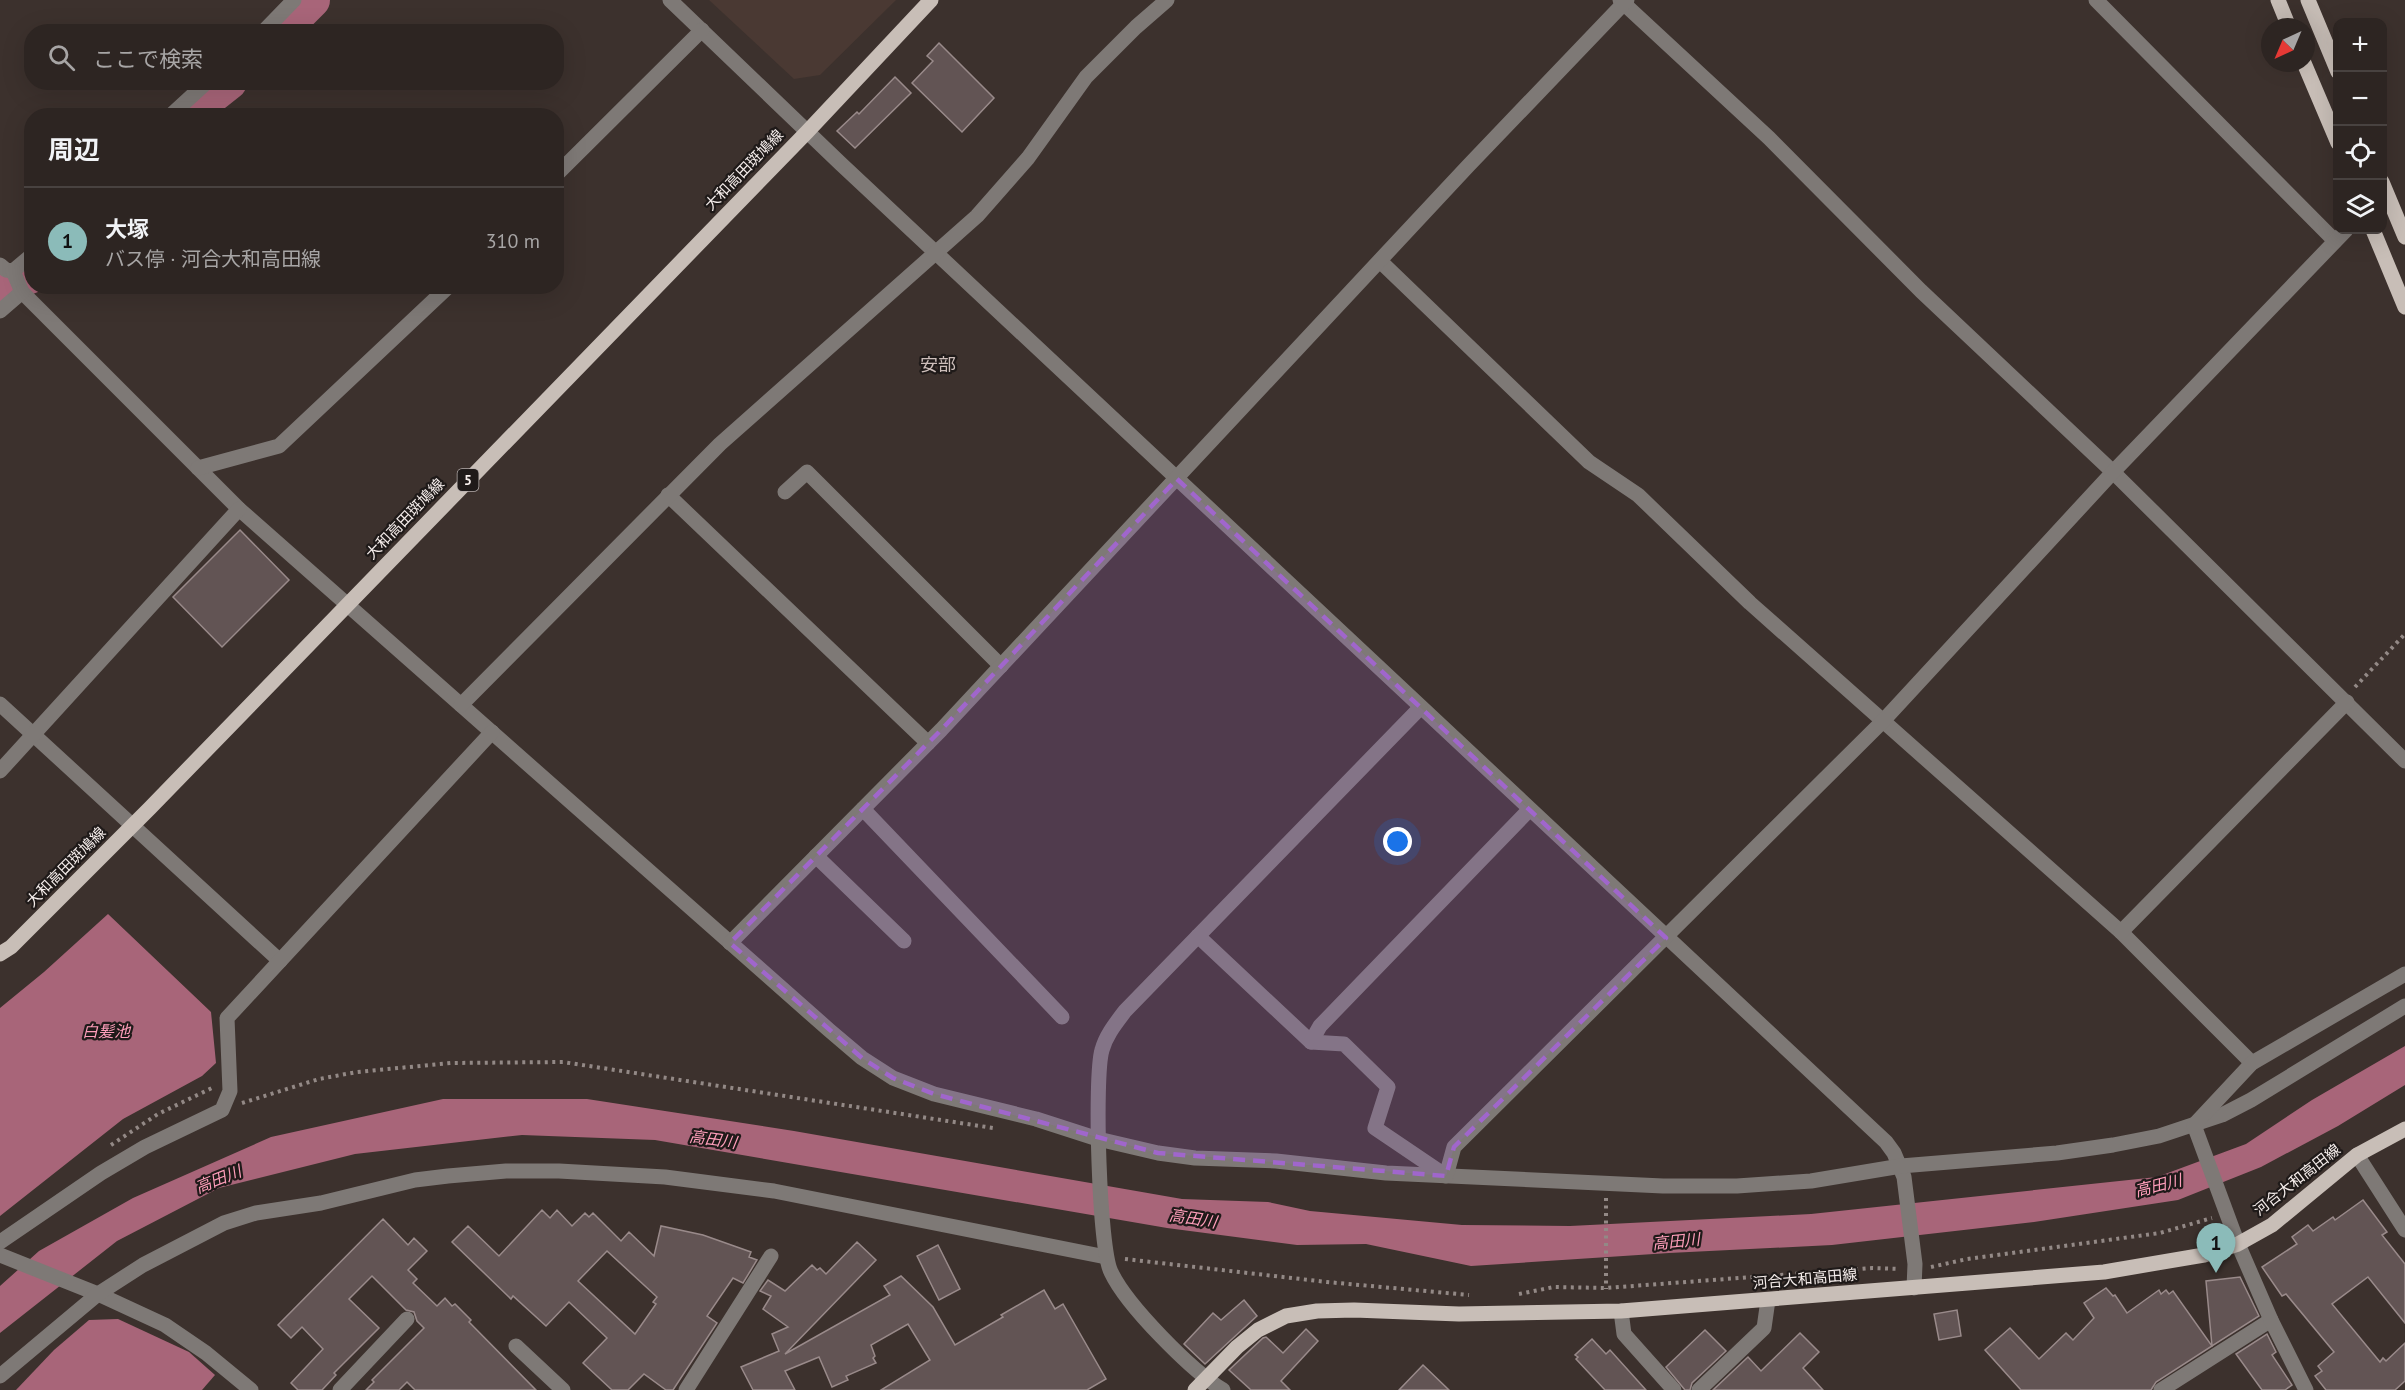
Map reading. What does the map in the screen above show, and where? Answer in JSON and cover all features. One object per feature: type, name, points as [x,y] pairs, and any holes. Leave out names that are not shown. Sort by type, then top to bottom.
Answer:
[{"type":"main road","name":"大和高田斑鳩線","points":[[0,954],[11,947],[131,826],[807,132],[931,0]]},
{"type":"main road","points":[[2278,0],[2285,18]]},
{"type":"main road","points":[[2308,0],[2333,62]]},
{"type":"main road","points":[[2308,72],[2333,133]]},
{"type":"main road","points":[[2387,194],[2405,237]]},
{"type":"main road","points":[[2375,234],[2405,307]]},
{"type":"main road","name":"河合大和高田線","points":[[1200,1384],[1258,1330],[1286,1316],[1317,1311],[1459,1314],[1621,1311],[2104,1272],[2194,1257],[2238,1244],[2272,1225],[2357,1155],[2405,1129]]},
{"type":"street","points":[[271,24],[294,0]]},
{"type":"street","points":[[670,0],[936,254],[1886,1142],[1903,1172],[1915,1267],[1914,1288]]},
{"type":"street","points":[[461,705],[720,444],[936,254],[1002,190],[1086,77],[1167,0]]},
{"type":"street","points":[[2096,0],[2335,242]]},
{"type":"street","points":[[730,943],[928,743],[1624,1],[1769,138],[1921,291],[2113,472],[2405,762]]},
{"type":"street","points":[[564,167],[702,30]]},
{"type":"street","points":[[179,108],[198,90]]},
{"type":"street","points":[[1446,1176],[1454,1147],[1883,721],[2113,472],[2342,234]]},
{"type":"street","points":[[24,261],[10,271],[22,292],[239,509],[846,1044],[893,1078],[934,1094],[1036,1119],[1099,1144],[1195,1158],[1276,1161],[1386,1173],[1663,1186],[1737,1186],[1903,1172],[2057,1153],[2113,1145],[2196,1128],[2251,1100],[2405,1006]]},
{"type":"street","points":[[1380,261],[1589,462],[1638,495],[1722,578],[2121,932],[2252,1063]]},
{"type":"street","points":[[0,311],[22,292]]},
{"type":"street","points":[[198,468],[279,446],[440,294]]},
{"type":"street","points":[[785,492],[807,472],[1001,666]]},
{"type":"street","points":[[668,495],[928,743]]},
{"type":"street","points":[[0,771],[239,509]]},
{"type":"street","points":[[2121,932],[2346,701]]},
{"type":"street","points":[[0,704],[280,961]]},
{"type":"street","points":[[1224,1390],[1200,1384],[1130,1302],[1110,1271],[1105,1252],[1099,1144],[1101,1050],[1111,1029],[1125,1011],[1420,708]]},
{"type":"street","points":[[251,1390],[206,1353],[165,1325],[0,1251],[101,1173],[145,1148],[222,1110],[230,1091],[227,1018],[492,732]]},
{"type":"street","points":[[863,809],[1062,1017]]},
{"type":"street","points":[[1311,1042],[1320,1026],[1529,810]]},
{"type":"street","points":[[816,856],[904,941]]},
{"type":"street","points":[[1198,936],[1311,1042],[1344,1044],[1388,1087],[1375,1128],[1446,1176]]},
{"type":"street","points":[[2196,1128],[2252,1063],[2405,974]]},
{"type":"street","points":[[2196,1128],[2238,1244],[2271,1320],[2306,1390]]},
{"type":"street","points":[[2357,1155],[2405,1230]]},
{"type":"street","points":[[0,1376],[98,1294],[187,1240],[224,1223],[256,1213],[321,1203],[415,1180],[506,1171],[634,1174],[774,1191],[1105,1252]]},
{"type":"street","points":[[686,1390],[771,1256]]},
{"type":"street","points":[[1699,1390],[1764,1328],[1768,1300]]},
{"type":"street","points":[[1621,1311],[1624,1334],[1674,1390]]},
{"type":"street","points":[[340,1390],[407,1319]]},
{"type":"street","points":[[2161,1390],[2271,1320]]},
{"type":"street","points":[[516,1346],[562,1390]]},
{"type":"path","points":[[2346,701],[2405,634]]},
{"type":"path","points":[[222,1110],[319,1079],[357,1072],[451,1063],[563,1062],[996,1129]]},
{"type":"path","points":[[1606,1194],[1606,1283]]},
{"type":"path","points":[[1515,1294],[1554,1287],[1606,1288],[1872,1268],[1915,1267],[2150,1235],[2210,1218],[2229,1218]]},
{"type":"path","points":[[1105,1252],[1327,1282],[1476,1295]]},
{"type":"highlighted area","points":[[1177,479],[1666,938],[1454,1147],[1446,1176],[1158,1153],[934,1094],[893,1078],[862,1058],[730,943],[941,730]]},
{"type":"shaded area","points":[[709,0],[896,0],[820,75],[794,79]]},
{"type":"water","name":"白髪池","points":[[108,914],[211,1012],[216,1063],[202,1076],[123,1119],[0,1216],[0,1008]]},
{"type":"water","name":"高田川","points":[[2405,1046],[2405,1085],[2338,1126],[2261,1167],[2178,1200],[2034,1222],[1832,1245],[1471,1266],[1366,1244],[1297,1245],[1167,1228],[655,1140],[522,1135],[355,1154],[219,1188],[117,1241],[0,1333],[0,1286],[39,1251],[133,1198],[271,1137],[443,1099],[587,1099],[794,1131],[1182,1199],[1268,1202],[1310,1211],[1462,1225],[1570,1226],[1811,1214],[2157,1177],[2246,1144],[2312,1100]]},
{"type":"water","points":[[118,1319],[189,1352],[215,1375],[202,1390],[16,1390],[54,1350],[89,1320]]},
{"type":"building","points":[[939,43],[994,98],[962,132],[912,83],[933,61],[927,56]]},
{"type":"building","points":[[895,77],[911,93],[855,148],[837,131],[857,112],[859,114]]},
{"type":"building","points":[[240,530],[289,580],[222,647],[173,597]]},
{"type":"building","points":[[2363,1200],[2387,1232],[2382,1235],[2405,1264],[2405,1323],[2368,1277],[2332,1304],[2380,1362],[2383,1358],[2386,1361],[2405,1343],[2405,1381],[2395,1390],[2326,1390],[2315,1376],[2322,1371],[2318,1366],[2334,1352],[2286,1294],[2282,1296],[2262,1267],[2297,1244],[2292,1237],[2308,1225],[2313,1231],[2333,1217],[2335,1220]]},
{"type":"building","points":[[542,1210],[550,1218],[557,1210],[572,1226],[585,1213],[589,1217],[593,1213],[621,1241],[629,1232],[654,1256],[661,1226],[703,1235],[751,1252],[749,1257],[757,1260],[743,1283],[733,1278],[707,1316],[717,1323],[673,1390],[666,1390],[644,1374],[628,1390],[612,1390],[583,1363],[607,1338],[569,1302],[546,1326],[513,1296],[511,1299],[452,1242],[468,1226],[499,1256]],"holes":[[[607,1251],[657,1297],[653,1302],[656,1304],[635,1334],[578,1281]]]},
{"type":"building","points":[[383,1219],[408,1245],[414,1238],[427,1251],[408,1270],[417,1279],[413,1283],[437,1306],[445,1298],[452,1306],[455,1304],[471,1320],[469,1322],[536,1390],[415,1390],[407,1382],[399,1390],[366,1390],[374,1382],[372,1380],[424,1328],[417,1321],[414,1312],[406,1310],[372,1276],[349,1299],[379,1328],[334,1373],[336,1375],[322,1390],[298,1390],[291,1383],[323,1349],[302,1327],[291,1338],[278,1325]]},
{"type":"building","points":[[857,1242],[876,1260],[785,1354],[890,1295],[884,1286],[901,1276],[933,1307],[955,1345],[1044,1290],[1055,1309],[1063,1304],[1106,1379],[1087,1390],[881,1390],[930,1360],[908,1324],[871,1345],[876,1363],[846,1376],[848,1380],[832,1387],[819,1357],[785,1371],[795,1390],[753,1390],[741,1367],[779,1351],[772,1334],[788,1327],[763,1309],[771,1296],[760,1291],[768,1280],[785,1291],[812,1265],[817,1270],[820,1268],[826,1274]]},
{"type":"building","points":[[938,1245],[960,1289],[939,1300],[917,1256]]},
{"type":"building","points":[[2240,1277],[2259,1316],[2212,1346],[2206,1281]]},
{"type":"building","points":[[2106,1288],[2113,1296],[2115,1295],[2127,1313],[2159,1290],[2161,1294],[2166,1290],[2169,1294],[2173,1291],[2212,1346],[2156,1382],[2151,1390],[2021,1390],[1985,1350],[2010,1328],[2039,1359],[2066,1333],[2073,1340],[2094,1318],[2084,1303]]},
{"type":"building","points":[[1244,1300],[1257,1316],[1205,1364],[1184,1344],[1213,1313],[1221,1320]]},
{"type":"building","points":[[1957,1310],[1961,1336],[1939,1340],[1934,1314]]},
{"type":"building","points":[[1306,1329],[1318,1341],[1281,1381],[1290,1390],[1251,1390],[1229,1370],[1263,1338],[1266,1337],[1283,1353]]},
{"type":"building","points":[[1705,1330],[1726,1351],[1692,1383],[1690,1390],[1685,1390],[1666,1367]]},
{"type":"building","points":[[1800,1333],[1819,1352],[1803,1368],[1823,1390],[1713,1390],[1748,1357],[1761,1371]]},
{"type":"building","points":[[2267,1334],[2276,1352],[2272,1355],[2292,1385],[2285,1390],[2262,1390],[2236,1354]]},
{"type":"building","points":[[1592,1339],[1606,1354],[1610,1350],[1646,1390],[1605,1390],[1576,1359],[1578,1357],[1575,1355]]},
{"type":"building","points":[[1423,1365],[1449,1390],[1399,1390]]},
{"type":"waterway","points":[[288,24],[312,0]]},
{"type":"waterway","points":[[196,108],[219,90]]},
{"type":"waterway","points":[[0,282],[4,286],[24,278]]},
{"type":"place","name":"大塚","points":[[2216,1273]]},
{"type":"district","name":"安部","points":[[938,365]]}]
